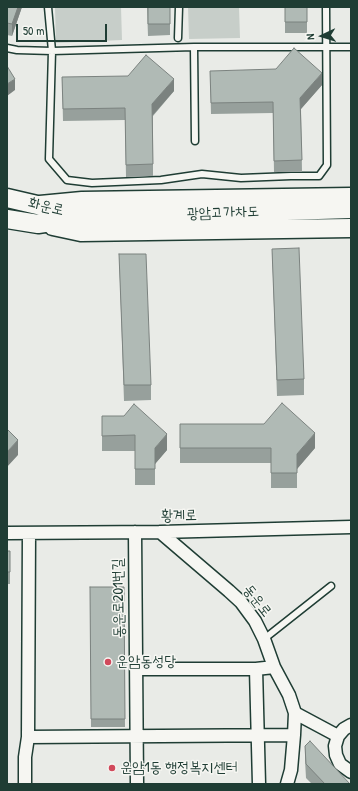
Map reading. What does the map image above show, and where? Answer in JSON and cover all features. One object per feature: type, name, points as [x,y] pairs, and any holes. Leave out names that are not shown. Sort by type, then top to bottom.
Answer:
[{"type":"street","points":[[40,205],[82,201],[351,197]]},
{"type":"street","name":"화운로","points":[[7,198],[89,217]]},
{"type":"street","name":"광암고가차도","points":[[89,217],[351,209]]},
{"type":"street","name":"화운로","points":[[7,219],[38,224],[89,217]]},
{"type":"street","points":[[38,224],[81,232],[351,228]]},
{"type":"street","name":"황계로","points":[[7,533],[160,532],[351,527]]},
{"type":"street","name":"동운로201번길","points":[[134,532],[137,784]]},
{"type":"street","name":"동운로","points":[[160,532],[241,602],[255,621],[264,639],[274,667],[289,695],[295,714],[291,770],[287,784]]},
{"type":"street","points":[[25,784],[25,757],[28,737],[29,533]]},
{"type":"street","points":[[136,669],[256,669],[274,667]]},
{"type":"street","points":[[256,669],[259,784]]},
{"type":"street","points":[[295,714],[338,736]]},
{"type":"street","points":[[351,725],[344,729],[338,736],[335,746],[336,756],[340,764],[351,772]]},
{"type":"street","points":[[28,737],[294,735]]},
{"type":"lane","points":[[48,7],[52,51],[49,159],[67,180],[92,183],[161,180],[202,174],[242,178],[319,176],[327,165],[326,7]]},
{"type":"lane","points":[[178,38],[179,7]]},
{"type":"lane","points":[[194,47],[195,141]]},
{"type":"lane","points":[[7,48],[17,50],[52,51],[194,47],[351,47]]},
{"type":"lane","points":[[264,639],[331,586]]},
{"type":"shaded area","points":[[55,7],[121,7],[122,40],[56,43]]},
{"type":"shaded area","points":[[188,7],[239,7],[240,38],[189,39]]},
{"type":"building","points":[[7,7],[18,7],[12,24],[7,23]]},
{"type":"building","points":[[148,7],[170,7],[170,24],[148,24]]},
{"type":"building","points":[[285,7],[307,7],[307,22],[285,22]]},
{"type":"building","points":[[294,48],[322,73],[300,98],[302,160],[274,161],[273,102],[211,103],[210,71],[276,69]]},
{"type":"building","points":[[146,55],[174,79],[152,104],[153,164],[126,165],[125,108],[63,109],[62,77],[128,76]]},
{"type":"building","points":[[7,66],[15,79],[7,84]]},
{"type":"building","points":[[299,248],[304,379],[277,380],[272,249]]},
{"type":"building","points":[[119,254],[146,254],[151,385],[124,385]]},
{"type":"building","points":[[282,403],[315,433],[297,454],[297,473],[271,473],[271,448],[180,448],[180,424],[264,424]]},
{"type":"building","points":[[134,404],[167,434],[155,448],[155,469],[135,469],[135,435],[102,436],[102,416],[124,416]]},
{"type":"building","points":[[7,429],[18,440],[7,452]]},
{"type":"building","points":[[7,551],[10,551],[10,572],[7,572]]},
{"type":"building","name":"운암동성당","points":[[90,587],[124,587],[125,719],[91,719]]},
{"type":"building","points":[[310,741],[350,784],[325,784],[306,764],[305,746]]},
{"type":"place","name":"운암동성당","points":[[108,662]]},
{"type":"place","name":"운암1동 행정복지센터","points":[[112,768]]}]
